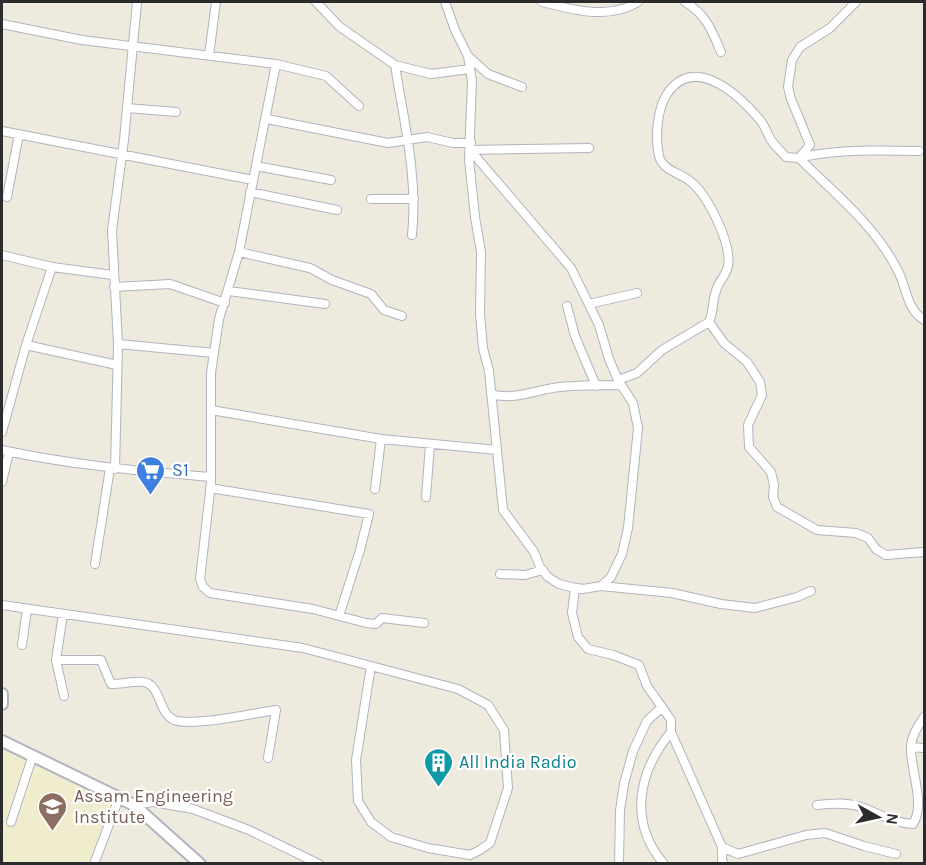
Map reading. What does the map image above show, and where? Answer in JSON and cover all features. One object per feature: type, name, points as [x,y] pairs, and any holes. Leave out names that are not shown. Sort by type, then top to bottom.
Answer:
[{"type":"street","points":[[95,564],[112,469],[118,344],[112,230],[123,153],[137,2]]},
{"type":"street","points":[[209,56],[216,2]]},
{"type":"street","points":[[316,2],[340,27],[395,65],[431,74],[470,69]]},
{"type":"street","points":[[445,2],[468,56],[472,81],[470,146],[473,199],[481,252],[480,314],[503,510],[534,552],[548,577],[559,584],[575,588],[601,586],[672,593],[721,604],[755,608],[811,591]]},
{"type":"street","points":[[542,2],[586,13],[627,8],[638,2]]},
{"type":"street","points":[[686,2],[695,7],[709,22],[721,52]]},
{"type":"street","points":[[799,158],[810,145],[790,93],[789,76],[792,60],[800,47],[830,28],[856,2]]},
{"type":"street","points":[[2,24],[82,40],[276,64],[326,76],[359,106]]},
{"type":"street","points":[[468,56],[488,74],[522,87]]},
{"type":"street","points":[[276,64],[239,252],[219,319],[211,373],[211,477],[201,579],[203,587],[210,593],[313,609],[366,623],[376,624],[382,618],[424,623]]},
{"type":"street","points":[[395,65],[414,177],[412,236]]},
{"type":"street","points":[[491,394],[516,395],[559,387],[596,386],[620,382],[637,373],[662,350],[709,322],[713,314],[716,290],[728,266],[727,244],[701,191],[690,180],[667,167],[660,160],[657,146],[662,104],[677,82],[687,77],[700,76],[712,79],[748,107],[762,122],[772,141],[786,157],[799,158],[848,150],[919,151]]},
{"type":"street","points":[[127,108],[176,112]]},
{"type":"street","points":[[267,119],[388,143],[427,137],[470,146],[589,148]]},
{"type":"street","points":[[2,130],[253,180]]},
{"type":"street","points":[[7,197],[19,134]]},
{"type":"street","points":[[470,146],[571,268],[599,324],[609,359],[633,403],[638,428],[622,554],[611,577],[601,586]]},
{"type":"street","points":[[799,158],[842,198],[866,226],[899,273],[915,314],[924,320]]},
{"type":"street","points":[[256,166],[331,180]]},
{"type":"street","points":[[250,192],[337,210]]},
{"type":"street","points":[[371,199],[414,199]]},
{"type":"street","points":[[239,252],[310,268],[371,294],[384,310],[402,316]]},
{"type":"street","points":[[2,255],[52,267],[114,275]]},
{"type":"street","points":[[2,432],[26,345],[52,267]]},
{"type":"street","points":[[114,287],[170,284],[225,303]]},
{"type":"street","points":[[229,291],[325,304]]},
{"type":"street","points":[[589,304],[637,293]]},
{"type":"street","points":[[567,306],[575,336],[596,386]]},
{"type":"street","points":[[709,322],[724,343],[747,362],[760,382],[762,395],[748,425],[749,447],[771,472],[774,485],[773,497],[777,507],[817,530],[856,533],[868,538],[876,549],[886,555],[924,552]]},
{"type":"street","points":[[118,344],[214,353]]},
{"type":"street","points":[[26,345],[117,365]]},
{"type":"street","points":[[211,410],[381,439],[497,450]]},
{"type":"street","points":[[375,489],[381,439]]},
{"type":"street","points":[[426,497],[430,444]]},
{"type":"street","points":[[2,482],[5,451],[40,459],[112,469],[211,477]]},
{"type":"street","points":[[210,488],[369,514],[339,616]]},
{"type":"street","points":[[500,574],[525,575],[543,570]]},
{"type":"street","points":[[575,588],[572,613],[578,637],[588,649],[639,665],[647,686],[671,720],[671,732],[722,847],[724,864]]},
{"type":"street","points":[[2,605],[303,648],[458,689],[488,705],[504,730],[508,788],[490,843],[480,850],[470,855],[428,849],[391,837],[371,822],[358,801],[356,760],[371,666]]},
{"type":"street","points":[[22,645],[27,609]]},
{"type":"street","points":[[63,614],[56,660],[64,696]]},
{"type":"street","points":[[56,660],[101,660],[111,684],[145,682],[154,689],[165,712],[174,720],[192,722],[276,710],[268,758]]},
{"type":"street","points":[[2,694],[2,704]]},
{"type":"street","points":[[619,864],[620,810],[633,751],[647,721],[662,708]]},
{"type":"street","points":[[817,805],[849,804],[903,824],[913,824],[919,817],[920,801],[911,747],[914,732],[924,717]]},
{"type":"street","points":[[664,864],[653,851],[643,826],[640,804],[646,773],[660,745],[671,732]]},
{"type":"street","points":[[2,741],[134,806],[200,864]]},
{"type":"street","points":[[911,747],[924,748]]},
{"type":"street","points":[[11,822],[33,755]]},
{"type":"street","points":[[94,864],[119,798]]},
{"type":"street","points":[[134,806],[153,802],[193,808],[249,830],[319,864]]},
{"type":"street","points":[[722,847],[738,854],[806,835],[825,833],[896,854]]},
{"type":"shaded area","name":"Assam Engineering Institute","points":[[2,747],[116,801],[94,863],[2,864]]},
{"type":"place","name":"S1","points":[[151,496]]},
{"type":"place","name":"All India Radio","points":[[438,788]]},
{"type":"place","name":"Assam Engineering Institute","points":[[53,832]]}]
